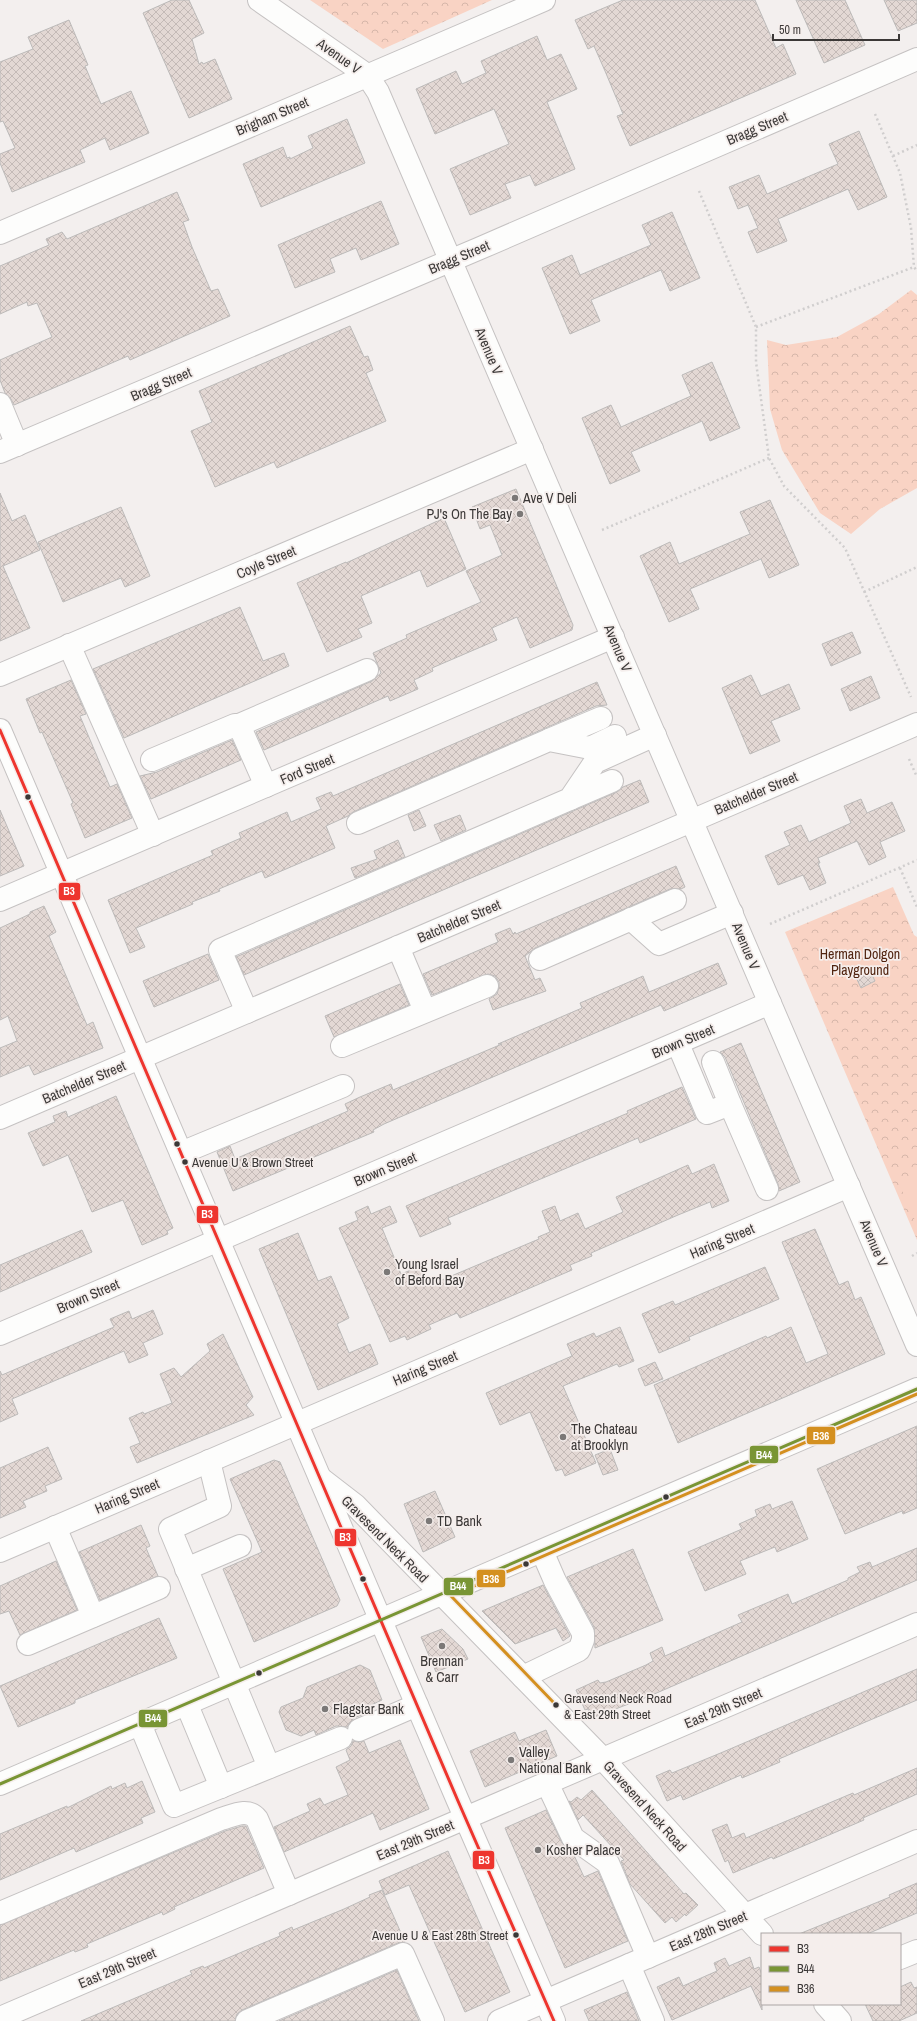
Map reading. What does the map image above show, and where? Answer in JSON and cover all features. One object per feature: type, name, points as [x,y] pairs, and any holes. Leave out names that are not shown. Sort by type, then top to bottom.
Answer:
[{"type":"street","name":"Avenue V","points":[[258,0],[367,76],[378,92],[917,1344]]},
{"type":"street","name":"Brigham Street","points":[[0,233],[544,0]]},
{"type":"street","name":"Bragg Street","points":[[8,448],[451,261],[917,59]]},
{"type":"street","points":[[0,404],[8,448]]},
{"type":"street","name":"Coyle Street","points":[[0,675],[532,449]]},
{"type":"street","name":"Ford Street","points":[[0,900],[613,637]]},
{"type":"street","points":[[69,645],[153,834]]},
{"type":"street","points":[[152,760],[235,725],[239,725],[367,670]]},
{"type":"street","points":[[358,824],[601,718]]},
{"type":"street","name":"Batchelder Street","points":[[0,1118],[917,724]]},
{"type":"street","points":[[239,725],[266,786]]},
{"type":"street","points":[[549,740],[590,748],[652,728]]},
{"type":"street","points":[[570,799],[595,762],[652,728]]},
{"type":"street","points":[[0,730],[417,1705],[554,2021]]},
{"type":"street","points":[[247,1012],[220,950],[612,781]]},
{"type":"street","points":[[540,959],[675,900]]},
{"type":"street","points":[[631,919],[659,944],[732,913]]},
{"type":"street","points":[[398,947],[425,1011]]},
{"type":"street","points":[[342,1046],[487,986]]},
{"type":"street","name":"Brown Street","points":[[0,1334],[678,1044],[770,1003]]},
{"type":"street","points":[[678,1044],[707,1114],[730,1104]]},
{"type":"street","points":[[713,1062],[767,1189]]},
{"type":"street","points":[[181,1153],[343,1086]]},
{"type":"street","name":"Haring Street","points":[[0,1550],[297,1424],[849,1186]]},
{"type":"street","points":[[0,1784],[917,1389]]},
{"type":"street","points":[[209,1461],[220,1506],[170,1529],[269,1767]]},
{"type":"street","name":"Gravesend Neck Road","points":[[320,1478],[355,1505],[522,1678],[603,1759],[761,1933]]},
{"type":"street","points":[[55,1527],[93,1616]]},
{"type":"street","points":[[186,1569],[240,1546]]},
{"type":"street","points":[[522,1678],[579,1650],[583,1640],[583,1633],[555,1581],[542,1551]]},
{"type":"street","points":[[28,1644],[159,1588]]},
{"type":"street","name":"East 29th Street","points":[[0,2018],[917,1624]]},
{"type":"street","points":[[187,1704],[221,1787]]},
{"type":"street","points":[[140,1724],[174,1806],[417,1705]]},
{"type":"street","points":[[547,1783],[573,1838],[608,1863],[638,1961],[653,2021]]},
{"type":"street","points":[[0,1913],[221,1819],[246,1812],[254,1815],[257,1819],[289,1894]]},
{"type":"street","name":"East 28th Street","points":[[499,2021],[917,1841]]},
{"type":"street","points":[[901,1958],[917,1951]]},
{"type":"street","points":[[247,2021],[403,1954],[434,2021]]},
{"type":"street","points":[[826,2005],[840,2021]]},
{"type":"path","points":[[874,114],[900,173],[911,228],[914,267],[917,271]]},
{"type":"path","points":[[893,156],[917,145]]},
{"type":"path","points":[[699,191],[756,327],[756,362],[769,458],[784,486],[845,548],[911,697]]},
{"type":"path","points":[[756,327],[914,267]]},
{"type":"path","points":[[602,530],[769,458]]},
{"type":"path","points":[[864,592],[917,567]]},
{"type":"path","points":[[909,759],[917,777]]},
{"type":"path","points":[[770,924],[917,860]]},
{"type":"path","points":[[900,868],[917,907]]},
{"type":"path","points":[[912,1256],[917,1254]]},
{"type":"green space","points":[[310,0],[492,0],[383,49]]},
{"type":"green space","points":[[911,290],[917,295],[917,488],[880,509],[851,534],[820,513],[782,450],[770,409],[767,340],[786,345],[837,337],[879,314]]},
{"type":"green space","name":"Herman Dolgon Playground","points":[[893,887],[914,935],[917,937],[917,1240],[785,932]]},
{"type":"green space","points":[[917,1173],[917,1225],[898,1181]]},
{"type":"building","points":[[172,0],[189,0],[204,33],[192,39],[199,64],[215,59],[232,99],[189,118],[143,13]]},
{"type":"building","points":[[623,0],[755,0],[776,48],[783,44],[796,74],[630,146],[617,116],[623,114],[605,71],[594,46],[588,49],[575,20]]},
{"type":"building","points":[[796,0],[845,0],[865,45],[824,63]]},
{"type":"building","points":[[884,0],[917,0],[917,23],[898,31]]},
{"type":"building","points":[[69,20],[88,65],[85,66],[101,104],[131,91],[149,133],[110,150],[105,138],[80,150],[85,162],[12,192],[0,163],[0,154],[15,148],[3,121],[0,122],[0,62],[33,49],[28,37]]},
{"type":"building","points":[[537,36],[547,60],[561,54],[577,89],[547,102],[575,169],[535,186],[530,175],[505,184],[511,198],[470,215],[450,169],[509,144],[494,109],[435,134],[416,89],[456,71],[462,84],[486,73],[481,61]]},
{"type":"building","points":[[347,119],[365,163],[261,207],[243,164],[283,147],[287,158],[290,157],[290,159],[313,148],[308,136]]},
{"type":"building","points":[[859,131],[887,197],[858,210],[848,189],[778,219],[787,241],[757,253],[748,232],[758,228],[748,205],[738,209],[729,187],[759,175],[767,194],[838,164],[829,144]]},
{"type":"building","points":[[177,192],[189,220],[183,222],[192,247],[211,291],[218,289],[230,316],[130,360],[128,356],[14,405],[5,393],[0,380],[0,360],[52,337],[37,303],[28,306],[27,302],[0,314],[0,266],[49,245],[46,239],[62,232],[67,239]]},
{"type":"building","points":[[381,201],[399,244],[361,260],[356,248],[332,258],[330,259],[335,272],[295,288],[278,245]]},
{"type":"building","points":[[672,212],[700,278],[670,291],[661,270],[591,300],[600,321],[570,334],[542,268],[572,255],[580,275],[651,245],[642,225]]},
{"type":"building","points":[[350,326],[364,357],[368,356],[373,370],[366,373],[386,421],[277,468],[274,462],[215,487],[191,431],[212,422],[199,391]]},
{"type":"building","points":[[712,362],[740,428],[710,441],[702,421],[631,452],[640,471],[610,484],[582,418],[611,405],[621,427],[691,396],[682,375]]},
{"type":"building","points":[[516,489],[573,625],[572,630],[530,648],[517,617],[492,628],[497,640],[432,668],[433,671],[414,680],[418,689],[390,701],[388,696],[264,750],[256,732],[372,681],[381,673],[373,653],[407,638],[406,635],[481,602],[466,571],[502,555],[490,525],[480,529],[472,507]]},
{"type":"building","points":[[0,493],[12,521],[25,515],[40,550],[3,566],[30,628],[0,641]]},
{"type":"building","points":[[770,500],[799,565],[769,578],[761,559],[690,589],[699,609],[669,622],[640,556],[670,542],[679,564],[750,534],[740,512]]},
{"type":"building","points":[[121,507],[150,576],[125,587],[121,578],[63,602],[38,542]]},
{"type":"building","points":[[444,518],[466,569],[427,587],[420,570],[361,596],[372,623],[358,629],[362,637],[327,652],[297,583],[346,563]]},
{"type":"building","points":[[240,607],[263,661],[284,653],[289,666],[124,738],[93,669]]},
{"type":"building","points":[[852,632],[861,653],[831,666],[822,644]]},
{"type":"building","points":[[751,675],[761,696],[789,684],[800,709],[771,721],[780,741],[750,754],[722,688]]},
{"type":"building","points":[[871,676],[880,698],[850,711],[841,689]]},
{"type":"building","points":[[71,680],[86,714],[80,716],[110,787],[117,784],[132,818],[85,838],[71,804],[73,803],[42,732],[40,733],[26,699]]},
{"type":"building","points":[[597,682],[607,705],[596,706],[353,812],[348,816],[326,826],[335,848],[265,878],[262,871],[219,889],[220,891],[192,902],[193,904],[136,928],[145,947],[130,953],[108,900],[213,855],[211,851],[241,838],[239,833],[287,812],[291,822],[321,809],[316,798],[331,792],[333,796]]},
{"type":"building","points":[[232,740],[241,760],[151,799],[140,776],[157,772]]},
{"type":"building","points":[[640,780],[649,802],[244,975],[236,957],[617,792],[623,787]]},
{"type":"building","points":[[861,799],[867,813],[892,802],[905,831],[880,842],[886,857],[869,865],[857,841],[818,858],[820,863],[818,863],[826,883],[810,890],[803,875],[778,885],[765,856],[790,845],[784,832],[801,825],[809,842],[851,823],[844,806]]},
{"type":"building","points":[[0,810],[24,866],[0,876]]},
{"type":"building","points":[[419,810],[426,826],[414,831],[408,815]]},
{"type":"building","points":[[460,815],[466,830],[441,841],[434,825]]},
{"type":"building","points":[[398,840],[405,857],[355,878],[351,868],[377,859],[374,851]]},
{"type":"building","points":[[676,866],[685,887],[681,889],[670,889],[535,948],[525,956],[535,980],[540,978],[546,991],[493,1010],[489,999],[497,994],[499,982],[495,976],[488,974],[432,995],[423,974],[498,942],[495,934],[510,928],[513,934],[515,932],[516,934]]},
{"type":"building","points":[[44,906],[56,932],[49,936],[87,1025],[93,1022],[103,1048],[34,1075],[29,1065],[0,1077],[0,1048],[17,1041],[8,1016],[0,1020],[0,928]]},
{"type":"building","points":[[208,954],[219,980],[154,1007],[143,981]]},
{"type":"building","points":[[718,963],[727,984],[664,1011],[661,1005],[384,1124],[373,1130],[374,1132],[233,1191],[217,1152],[230,1146],[235,1159],[348,1111],[345,1104],[360,1097],[391,1084],[393,1090],[502,1044],[498,1044],[582,1008],[580,1003],[643,976],[649,992]]},
{"type":"building","points":[[868,967],[875,981],[861,988],[854,973]]},
{"type":"building","points":[[400,984],[409,1005],[334,1037],[325,1016]]},
{"type":"building","points":[[741,1043],[800,1182],[779,1191],[778,1184],[725,1057],[720,1052]]},
{"type":"building","points":[[682,1087],[696,1119],[640,1143],[638,1138],[448,1218],[451,1224],[420,1237],[406,1206],[628,1113],[627,1111]]},
{"type":"building","points":[[116,1096],[173,1228],[167,1231],[168,1234],[142,1245],[123,1200],[92,1212],[68,1155],[43,1166],[28,1133],[55,1122],[53,1116],[66,1111],[68,1117]]},
{"type":"building","points":[[714,1164],[729,1201],[712,1208],[710,1202],[678,1215],[591,1253],[592,1256],[570,1265],[572,1270],[460,1318],[457,1313],[429,1325],[431,1329],[407,1340],[405,1336],[390,1342],[339,1228],[358,1220],[355,1212],[368,1206],[371,1214],[390,1206],[397,1222],[382,1228],[401,1274],[421,1266],[430,1285],[539,1239],[538,1237],[550,1232],[542,1211],[555,1206],[560,1221],[578,1213],[585,1229],[623,1212],[616,1197],[688,1165],[692,1174]]},
{"type":"building","points":[[815,1229],[839,1285],[848,1281],[855,1300],[861,1297],[885,1354],[678,1443],[654,1385],[766,1336],[767,1338],[791,1327],[806,1363],[828,1354],[782,1242]]},
{"type":"building","points":[[82,1230],[92,1252],[0,1292],[0,1265]]},
{"type":"building","points":[[298,1233],[318,1281],[331,1276],[349,1318],[337,1324],[349,1353],[370,1344],[378,1364],[318,1390],[259,1249]]},
{"type":"building","points":[[765,1267],[779,1299],[689,1337],[690,1340],[659,1353],[642,1314],[673,1301],[675,1305]]},
{"type":"building","points":[[153,1310],[163,1334],[143,1343],[148,1355],[129,1363],[124,1351],[12,1399],[18,1414],[0,1422],[0,1371],[2,1375],[114,1327],[110,1319],[129,1311],[132,1319]]},
{"type":"building","name":"The Chateau at Brooklyn","points":[[620,1327],[634,1361],[619,1367],[617,1364],[563,1386],[596,1463],[565,1476],[562,1469],[556,1471],[530,1412],[500,1425],[486,1393],[572,1356],[567,1344],[594,1333],[596,1337]]},
{"type":"building","points":[[223,1334],[253,1397],[246,1405],[254,1415],[137,1463],[130,1447],[140,1443],[129,1418],[172,1403],[160,1374],[174,1368],[181,1377],[210,1351],[207,1344]]},
{"type":"building","points":[[655,1362],[663,1379],[645,1386],[638,1369]]},
{"type":"building","points":[[917,1426],[917,1508],[903,1514],[902,1511],[845,1534],[817,1469]]},
{"type":"building","points":[[48,1447],[62,1479],[45,1486],[47,1491],[23,1501],[26,1507],[0,1518],[0,1468]]},
{"type":"building","points":[[610,1449],[618,1470],[603,1475],[595,1455]]},
{"type":"building","points":[[274,1460],[280,1462],[340,1600],[337,1606],[254,1642],[223,1569],[262,1552],[230,1479]]},
{"type":"building","name":"TD Bank","points":[[435,1491],[455,1537],[423,1552],[404,1504]]},
{"type":"building","points":[[792,1501],[808,1539],[777,1552],[775,1547],[740,1561],[746,1574],[705,1591],[688,1552],[742,1529],[739,1524],[757,1516],[755,1510],[770,1504],[772,1509]]},
{"type":"building","points":[[141,1525],[150,1546],[146,1548],[158,1576],[100,1600],[79,1552]]},
{"type":"building","points":[[917,1548],[917,1580],[652,1695],[592,1718],[588,1709],[585,1710],[576,1690],[598,1680],[600,1683],[606,1682],[646,1665],[653,1661],[650,1653],[662,1647],[665,1656],[742,1622],[738,1615],[788,1594],[792,1604],[848,1580],[848,1578],[860,1572],[857,1567],[870,1562],[872,1567]]},
{"type":"building","points":[[633,1549],[663,1620],[595,1648],[594,1627],[567,1577]]},
{"type":"building","points":[[56,1561],[77,1610],[20,1635],[9,1611],[0,1614],[0,1586]]},
{"type":"building","points":[[543,1585],[570,1636],[563,1641],[556,1628],[515,1644],[482,1611]]},
{"type":"building","points":[[159,1618],[177,1658],[75,1700],[75,1703],[18,1727],[0,1686]]},
{"type":"building","name":"Brennan & Carr","points":[[442,1629],[463,1649],[468,1659],[436,1672],[421,1637]]},
{"type":"building","name":"Flagstar Bank","points":[[360,1665],[370,1670],[382,1700],[369,1706],[371,1711],[354,1718],[347,1727],[336,1726],[316,1735],[314,1730],[301,1736],[286,1730],[279,1712],[281,1707],[303,1698],[307,1687]]},
{"type":"building","points":[[917,1669],[917,1700],[779,1759],[780,1762],[742,1778],[741,1775],[683,1800],[681,1795],[667,1801],[656,1776],[670,1770],[672,1773]]},
{"type":"building","name":"Valley National Bank","points":[[546,1730],[557,1756],[485,1787],[470,1751],[515,1732],[519,1741]]},
{"type":"building","points":[[400,1740],[429,1809],[380,1830],[373,1813],[284,1852],[274,1827],[310,1811],[307,1804],[320,1798],[324,1805],[348,1795],[336,1767],[350,1760],[346,1750],[351,1746],[353,1741],[364,1741],[369,1753]]},
{"type":"building","points":[[917,1768],[917,1794],[863,1818],[864,1820],[773,1859],[772,1857],[733,1873],[728,1860],[725,1862],[712,1830],[727,1824],[732,1838],[744,1833],[746,1838]]},
{"type":"building","points":[[142,1781],[155,1812],[141,1818],[143,1823],[76,1852],[74,1848],[0,1880],[0,1834],[67,1806],[67,1808],[111,1786],[112,1789],[125,1783],[127,1788]]},
{"type":"building","points":[[592,1790],[684,1894],[686,1893],[698,1905],[686,1916],[685,1914],[676,1922],[672,1917],[665,1923],[630,1884],[621,1861],[624,1860],[583,1815],[578,1820],[569,1801],[571,1802],[577,1797],[581,1800]]},
{"type":"building","points":[[546,1810],[562,1843],[573,1853],[584,1877],[598,1871],[628,1941],[565,1968],[505,1828]]},
{"type":"building","points":[[246,1826],[264,1868],[174,1907],[175,1909],[163,1915],[162,1912],[87,1944],[88,1947],[75,1952],[74,1950],[0,1981],[0,1925],[225,1831]]},
{"type":"building","points":[[448,1851],[510,1992],[465,2012],[409,1885],[385,1895],[379,1881]]},
{"type":"building","points":[[917,1883],[917,1913],[869,1933],[801,1933],[890,1897],[889,1895]]},
{"type":"building","points":[[382,1890],[405,1942],[398,1943],[242,2010],[237,2014],[235,2021],[81,2021],[192,1974],[190,1971],[203,1966],[204,1968],[280,1936],[279,1933],[292,1927],[293,1930],[344,1909],[370,1897],[369,1895]]},
{"type":"building","points":[[750,1957],[754,1969],[759,1967],[761,1972],[762,2010],[751,1986],[672,2020],[657,1987],[679,1977],[683,1986],[717,1971],[714,1963],[725,1958],[729,1966]]},
{"type":"building","points":[[397,1970],[419,2021],[279,2021]]},
{"type":"building","points":[[911,1982],[914,1988],[917,1987],[917,2013],[899,2021],[873,2021],[865,2005],[901,2005],[901,1987]]},
{"type":"building","points":[[627,1992],[639,2021],[589,2021],[584,2010]]},
{"type":"transit line","name":"B3","points":[[0,730],[458,1801],[554,2021]]},
{"type":"transit line","name":"B44","points":[[0,1784],[917,1389]]},
{"type":"transit line","name":"B36","points":[[556,1705],[451,1596],[917,1394]]},
{"type":"place","name":"Ave V Deli","points":[[515,498]]},
{"type":"place","name":"PJ's On The Bay","points":[[520,514]]},
{"type":"place","name":"Avenue U & Brown Street","points":[[185,1162]]},
{"type":"place","name":"Young Israel of Beford Bay","points":[[387,1272]]},
{"type":"place","name":"The Chateau at Brooklyn","points":[[563,1437]]},
{"type":"place","name":"TD Bank","points":[[429,1521]]},
{"type":"place","name":"Brennan & Carr","points":[[442,1646]]},
{"type":"place","name":"Gravesend Neck Road & East 29th Street","points":[[556,1705]]},
{"type":"place","name":"Flagstar Bank","points":[[325,1709]]},
{"type":"place","name":"Valley National Bank","points":[[511,1760]]},
{"type":"place","name":"Kosher Palace","points":[[538,1850]]},
{"type":"place","name":"Avenue U & East 28th Street","points":[[516,1935]]}]
